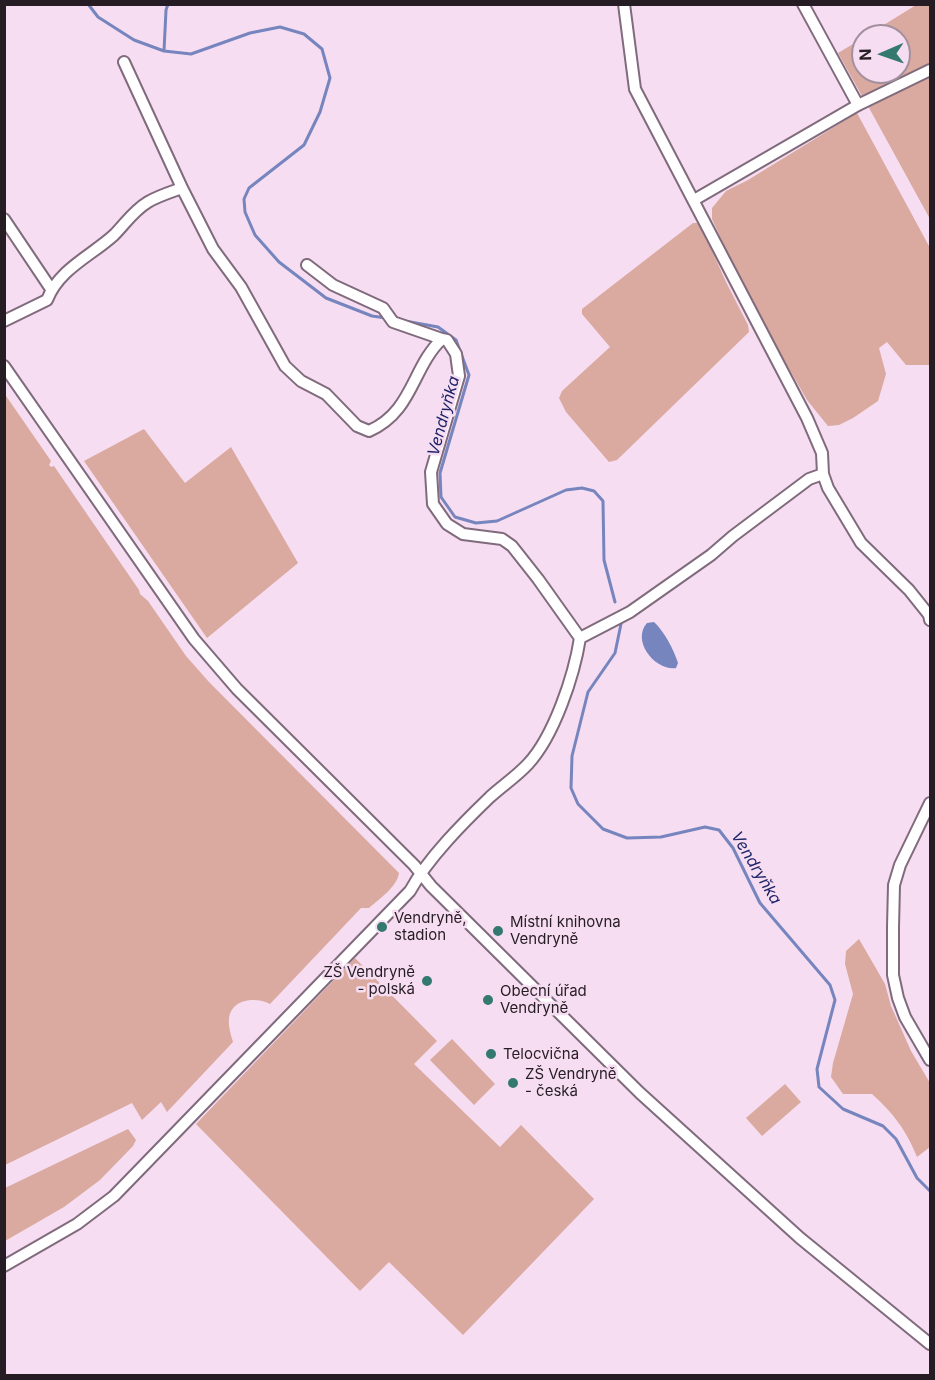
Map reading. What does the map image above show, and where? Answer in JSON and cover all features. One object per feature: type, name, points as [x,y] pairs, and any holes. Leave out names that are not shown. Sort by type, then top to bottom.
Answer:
[{"type":"street","points":[[624,4],[635,89],[807,418],[822,453],[823,474],[828,488],[861,543],[909,590],[929,615],[930,620]]},
{"type":"street","points":[[803,4],[858,105]]},
{"type":"street","points":[[124,62],[213,249],[241,287],[285,366],[301,381],[326,394],[357,426],[369,431],[402,406],[433,347],[442,339]]},
{"type":"street","points":[[694,200],[858,105],[930,70]]},
{"type":"street","points":[[4,321],[47,300],[51,289],[81,258],[113,235],[132,213],[148,202],[182,188]]},
{"type":"street","points":[[4,219],[51,289]]},
{"type":"street","points":[[4,1266],[77,1224],[114,1196],[410,891],[420,873],[489,798],[528,764],[545,740],[576,664],[580,638],[512,546],[502,539],[462,534],[447,524],[433,504],[431,472],[459,376],[456,354],[447,340],[393,322],[383,308],[333,285],[307,265]]},
{"type":"street","points":[[4,366],[194,639],[237,689],[648,1101],[800,1238],[930,1344]]},
{"type":"street","points":[[580,638],[630,612],[711,555],[809,480],[823,474]]},
{"type":"street","points":[[930,803],[900,865],[894,885],[893,975],[905,1017],[930,1060]]},
{"type":"shaded area","points":[[916,5],[930,5],[930,65],[911,74],[911,24],[885,24]]},
{"type":"shaded area","points":[[851,45],[851,76],[838,53]]},
{"type":"shaded area","points":[[930,75],[930,219],[868,106]]},
{"type":"shaded area","points":[[855,84],[888,84],[862,96]]},
{"type":"shaded area","points":[[857,113],[930,248],[930,365],[906,365],[887,342],[879,348],[886,374],[878,401],[839,425],[828,426],[807,400],[747,296],[712,219],[712,208],[726,191],[748,180]]},
{"type":"shaded area","points":[[693,223],[701,226],[748,325],[749,332],[617,460],[609,462],[566,412],[559,398],[562,391],[610,347],[582,314],[582,309]]},
{"type":"shaded area","points":[[4,393],[51,461],[49,465],[54,466],[140,594],[148,601],[186,656],[399,873],[395,883],[387,892],[369,908],[361,908],[270,1004],[252,1000],[235,1006],[229,1018],[233,1042],[167,1112],[161,1102],[142,1120],[132,1103],[5,1165]]},
{"type":"shaded area","points":[[144,429],[185,483],[231,447],[298,563],[207,638],[84,461]]},
{"type":"shaded area","points":[[859,939],[885,984],[891,1006],[911,1051],[930,1083],[930,1147],[917,1157],[899,1123],[872,1094],[843,1094],[831,1077],[853,994],[845,964],[846,951]]},
{"type":"shaded area","points":[[355,958],[437,1041],[414,1064],[500,1147],[521,1125],[594,1199],[463,1335],[389,1262],[360,1291],[196,1124]]},
{"type":"shaded area","points":[[452,1039],[495,1084],[474,1105],[430,1060]]},
{"type":"shaded area","points":[[785,1084],[801,1102],[762,1136],[746,1118]]},
{"type":"shaded area","points":[[128,1129],[136,1140],[133,1146],[100,1180],[64,1207],[5,1241],[5,1188]]},
{"type":"water","points":[[654,622],[671,647],[678,663],[676,668],[660,665],[653,660],[644,646],[643,630],[647,623]]},
{"type":"waterway","name":"Vendryňka","points":[[88,4],[98,17],[134,40],[164,51],[191,54],[250,33],[280,27],[304,34],[322,49],[330,78],[320,112],[304,145],[249,188],[244,199],[245,212],[255,235],[279,262],[326,298],[372,316],[386,318]]},
{"type":"waterway","points":[[164,51],[168,4]]},
{"type":"waterway","name":"Vendryňka","points":[[405,321],[438,327],[456,340],[469,375],[440,473],[441,497],[455,517],[476,523],[497,521],[566,490],[582,488],[594,491],[603,501],[604,560],[615,602]]},
{"type":"waterway","name":"Vendryňka","points":[[620,621],[615,653],[588,692],[572,756],[571,788],[578,804],[603,829],[627,838],[661,837],[705,827],[719,830],[733,848],[760,903],[830,985],[835,1000],[817,1069],[819,1087],[843,1109],[883,1126],[896,1139],[917,1178],[930,1191]]},
{"type":"place","name":"Vendryně, stadion","points":[[382,927]]},
{"type":"place","name":"Místní knihovna Vendryně","points":[[498,931]]},
{"type":"place","name":"ZŠ Vendryně - polská","points":[[427,981]]},
{"type":"place","name":"Obecní úřad Vendryně","points":[[488,1000]]},
{"type":"place","name":"Telocvična","points":[[491,1054]]},
{"type":"place","name":"ZŠ Vendryně - česká","points":[[513,1083]]}]
